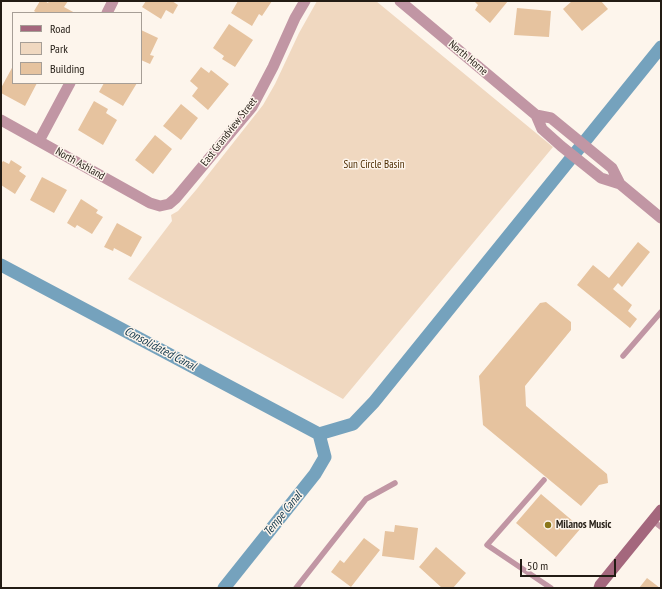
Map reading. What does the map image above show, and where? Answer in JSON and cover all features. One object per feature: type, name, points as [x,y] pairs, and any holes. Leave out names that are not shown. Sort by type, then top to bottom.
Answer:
[{"type":"main road","points":[[598,587],[657,524],[661,510]]},
{"type":"street","points":[[108,12],[114,1]]},
{"type":"street","name":"East Grandview Street","points":[[160,206],[169,204],[176,198],[252,107],[273,67],[295,18],[305,1]]},
{"type":"street","name":"North Horne","points":[[400,1],[536,115],[542,129],[561,146],[601,178],[620,184],[661,218]]},
{"type":"street","points":[[39,141],[69,84]]},
{"type":"street","name":"North Horne","points":[[536,115],[551,118],[571,134],[612,168],[620,184]]},
{"type":"street","name":"North Ashland","points":[[1,120],[150,203],[160,206]]},
{"type":"lane","points":[[623,356],[661,312]]},
{"type":"lane","points":[[544,480],[487,545],[551,588]]},
{"type":"lane","points":[[296,588],[366,499],[394,483]]},
{"type":"green space","name":"Sun Circle Basin","points":[[317,1],[376,1],[553,147],[343,399],[128,279],[172,221],[171,215],[178,211],[196,190],[263,105],[275,84],[299,33]]},
{"type":"building","points":[[40,1],[45,1],[48,3],[49,1],[68,1],[64,7],[73,12],[36,12],[34,11]]},
{"type":"building","points":[[146,1],[172,1],[178,5],[173,14],[166,10],[161,19],[142,7]]},
{"type":"building","points":[[238,1],[272,1],[262,16],[259,14],[252,26],[231,13]]},
{"type":"building","points":[[474,1],[508,1],[490,23],[475,10],[478,5]]},
{"type":"building","points":[[572,1],[601,1],[608,9],[582,31],[563,9]]},
{"type":"building","points":[[517,8],[551,11],[549,37],[514,35]]},
{"type":"building","points":[[229,24],[253,40],[235,67],[222,59],[224,56],[213,48]]},
{"type":"building","points":[[142,30],[158,38],[150,55],[154,56],[150,64],[142,60]]},
{"type":"building","points":[[201,67],[209,73],[211,70],[229,84],[208,110],[192,96],[198,88],[190,81]]},
{"type":"building","points":[[12,68],[12,84],[36,84],[25,106],[1,93],[1,88]]},
{"type":"building","points":[[103,84],[136,84],[123,106],[99,92]]},
{"type":"building","points":[[94,101],[108,109],[106,113],[117,120],[103,145],[78,130]]},
{"type":"building","points":[[181,104],[198,118],[181,140],[163,126]]},
{"type":"building","points":[[155,135],[172,149],[153,174],[135,160]]},
{"type":"building","points":[[11,160],[22,167],[19,171],[26,176],[15,194],[1,185],[1,164],[3,161],[9,164]]},
{"type":"building","points":[[42,177],[67,190],[54,213],[30,200]]},
{"type":"building","points":[[81,199],[98,210],[96,213],[103,217],[92,234],[77,225],[75,228],[67,223]]},
{"type":"building","points":[[117,223],[142,237],[131,257],[114,248],[113,251],[104,247]]},
{"type":"building","points":[[638,242],[650,252],[622,287],[618,283],[613,289],[632,305],[628,311],[637,319],[630,328],[577,285],[593,265],[609,278]]},
{"type":"building","points":[[546,302],[571,322],[571,330],[525,386],[526,406],[607,474],[608,483],[599,485],[581,506],[483,425],[479,376],[540,303]]},
{"type":"building","name":"Milanos Music","points":[[541,494],[581,528],[556,557],[516,523]]},
{"type":"building","points":[[395,525],[418,528],[414,560],[382,556],[385,531],[394,532]]},
{"type":"building","points":[[364,538],[380,550],[351,587],[331,572],[340,560],[344,563]]},
{"type":"building","points":[[436,547],[466,573],[453,588],[442,588],[419,567]]},
{"type":"building","points":[[647,578],[660,588],[639,588]]},
{"type":"waterway","points":[[319,434],[353,424],[374,402],[661,47]]},
{"type":"waterway","name":"Consolidated Canal","points":[[1,265],[319,434]]},
{"type":"waterway","name":"Tempe Canal","points":[[224,588],[315,474],[325,457],[319,434]]},
{"type":"place","name":"Milanos Music","points":[[548,525]]}]
